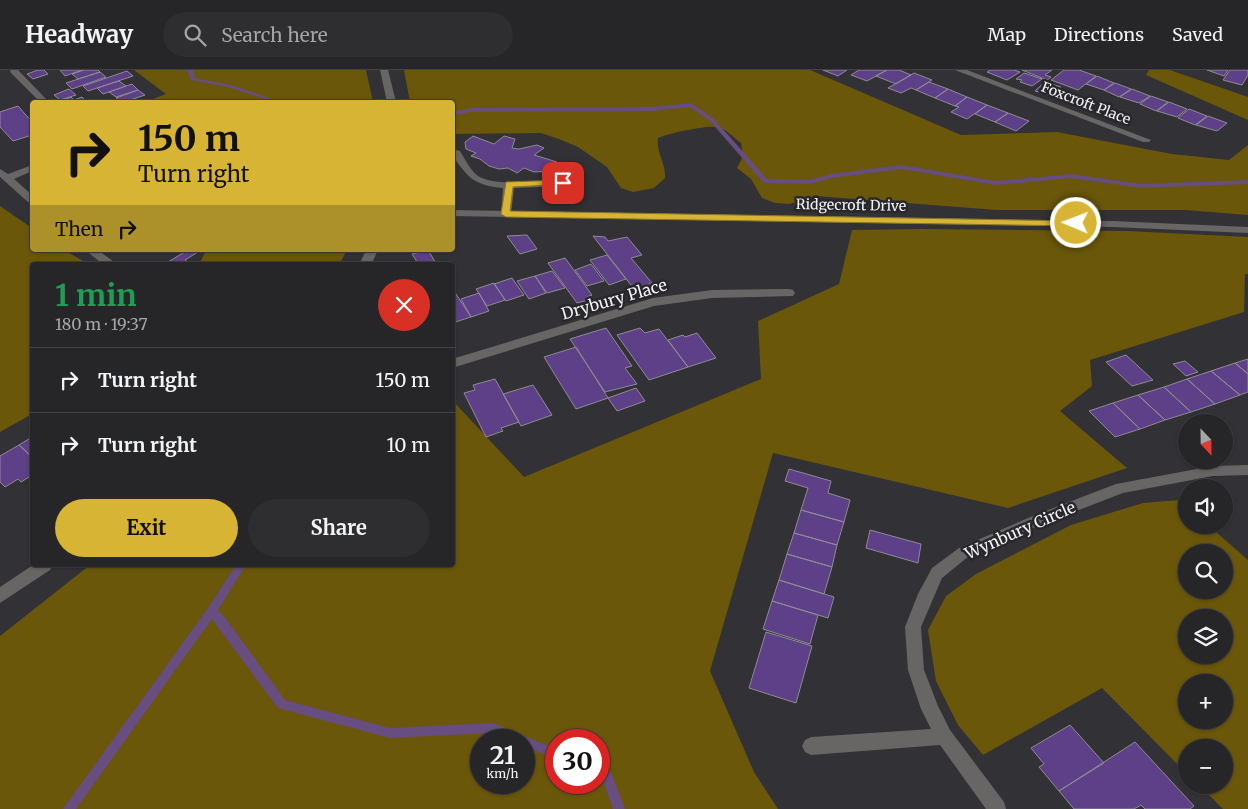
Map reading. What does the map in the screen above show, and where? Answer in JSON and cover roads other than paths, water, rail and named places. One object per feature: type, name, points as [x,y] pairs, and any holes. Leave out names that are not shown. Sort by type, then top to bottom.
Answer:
[{"type":"street","points":[[384,70],[392,100]]},
{"type":"street","name":"Foxcroft Place","points":[[959,70],[1146,140]]},
{"type":"street","points":[[14,71],[43,100]]},
{"type":"street","points":[[456,153],[475,178],[490,183],[563,183]]},
{"type":"street","points":[[4,175],[30,168]]},
{"type":"street","points":[[4,175],[30,198]]},
{"type":"street","points":[[506,214],[509,184]]},
{"type":"street","name":"Ridgecroft Drive","points":[[455,213],[1112,224],[1248,230]]},
{"type":"street","points":[[94,252],[108,262]]},
{"type":"street","name":"Drybury Place","points":[[455,363],[653,302],[712,294],[788,293]]},
{"type":"street","name":"Wynbury Circle","points":[[997,809],[944,736],[930,709],[916,670],[913,627],[926,594],[937,574],[964,552],[1040,519],[1121,488],[1212,471],[1248,470]]},
{"type":"street","points":[[0,596],[43,567]]},
{"type":"street","points":[[810,746],[944,736]]},
{"type":"waterway","points":[[190,70],[193,79],[229,86],[272,100]]},
{"type":"waterway","points":[[455,113],[471,110],[652,109],[691,105],[712,120],[765,181],[810,182],[831,176],[901,167],[996,183],[1071,176],[1141,186],[1248,182]]},
{"type":"waterway","points":[[212,611],[240,567]]},
{"type":"waterway","points":[[69,809],[212,611]]},
{"type":"waterway","points":[[212,611],[223,623],[282,704],[390,733],[470,729]]},
{"type":"waterway","points":[[472,729],[495,729]]},
{"type":"waterway","points":[[535,745],[545,750]]},
{"type":"waterway","points":[[610,784],[619,809]]}]
